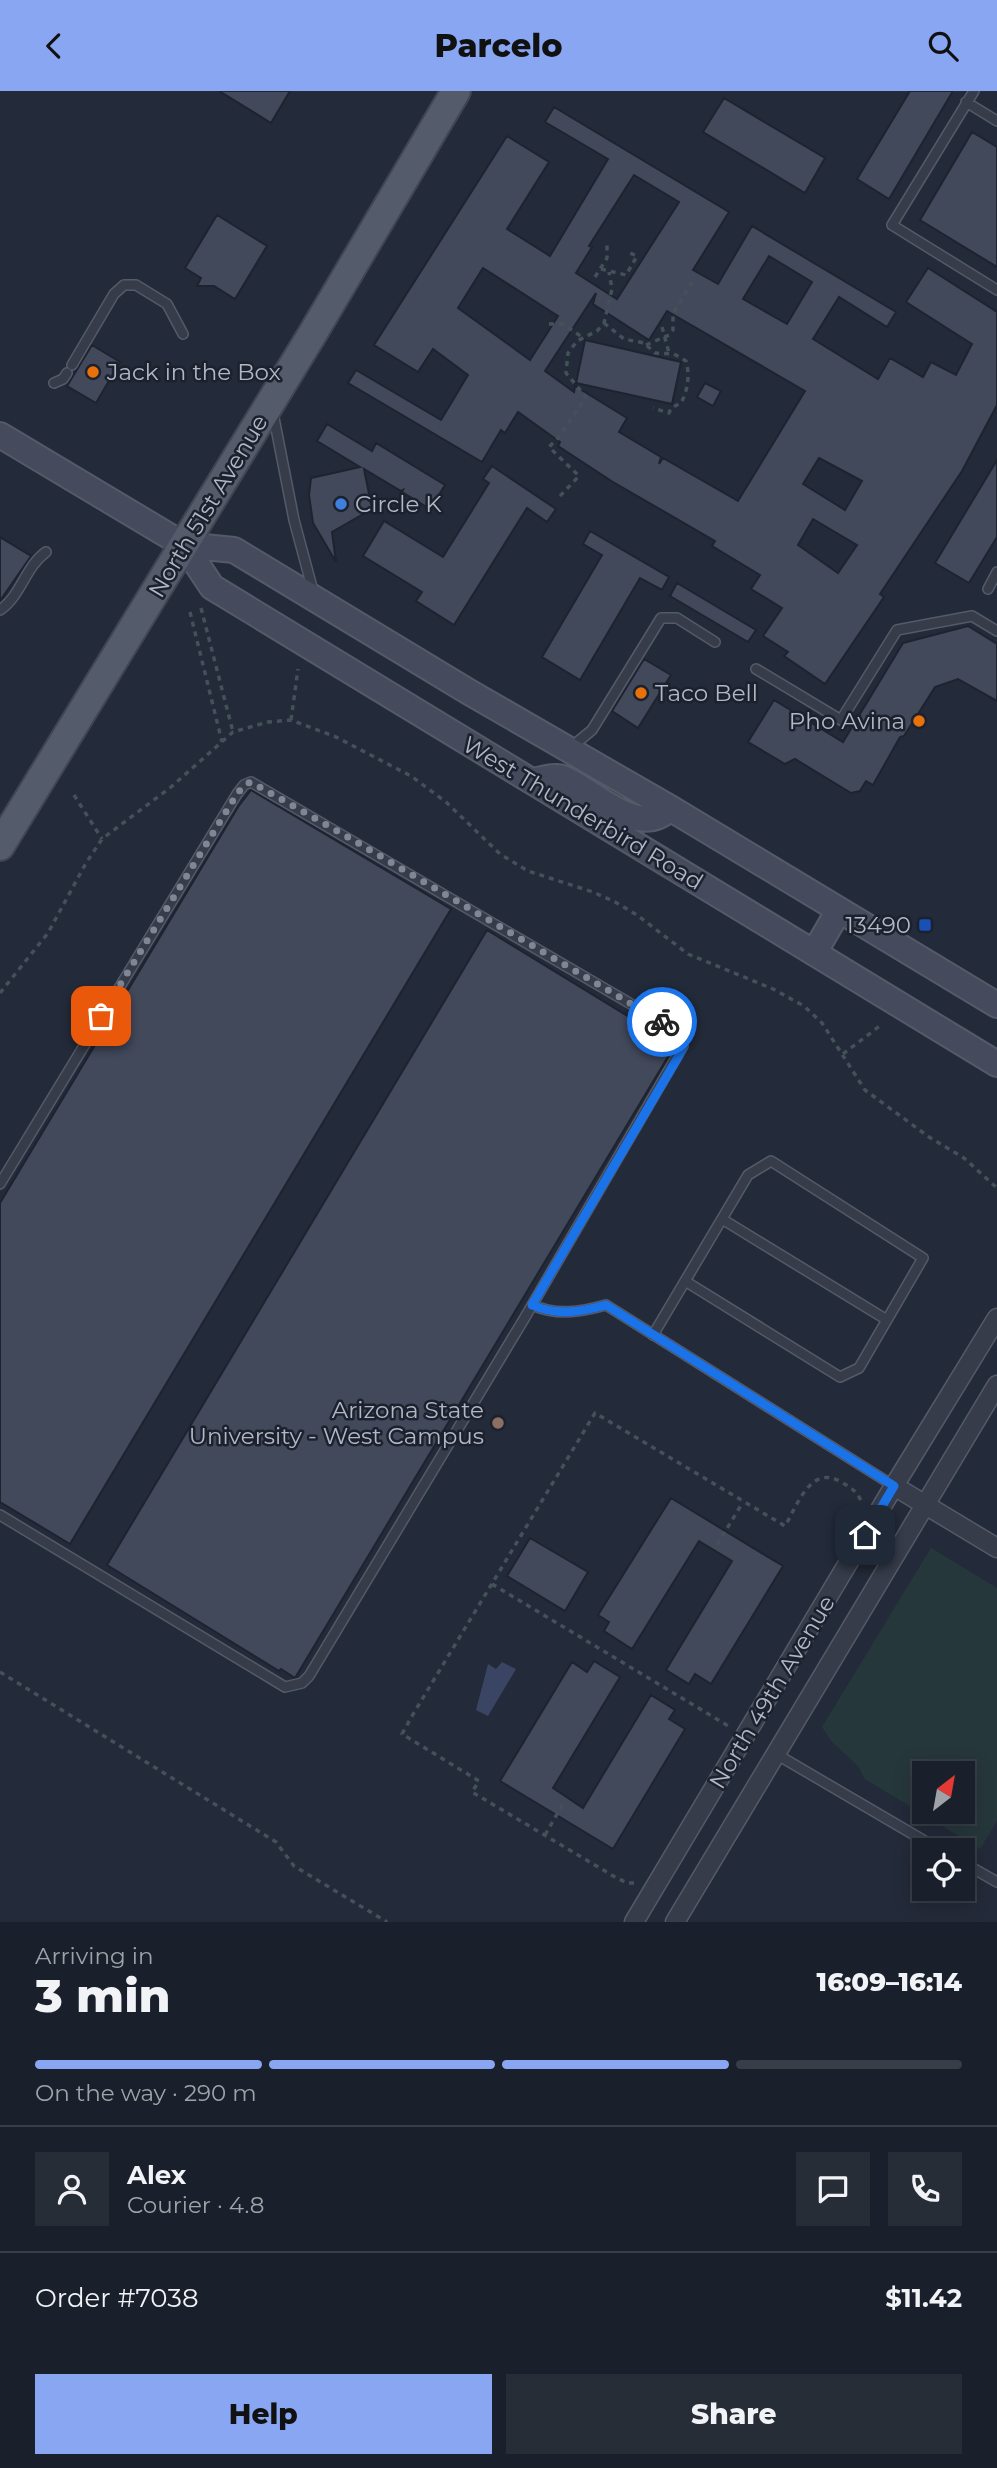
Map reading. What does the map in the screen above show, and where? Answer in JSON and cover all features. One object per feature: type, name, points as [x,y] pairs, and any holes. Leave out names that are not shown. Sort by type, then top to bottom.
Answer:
[{"type":"main road","name":"North 51st Avenue","points":[[0,846],[271,402],[456,91]]},
{"type":"main road","name":"West Thunderbird Road","points":[[0,435],[184,545],[234,550],[997,1005]]},
{"type":"main road","name":"West Thunderbird Road","points":[[184,545],[212,587],[997,1063]]},
{"type":"main road","points":[[531,781],[561,777],[608,806],[636,818],[654,819],[670,808]]},
{"type":"main road","points":[[814,953],[839,910]]},
{"type":"street","name":"North 49th Avenue","points":[[634,1922],[997,1318]]},
{"type":"street","name":"North 49th Avenue","points":[[675,1922],[997,1385]]},
{"type":"street","points":[[894,1486],[997,1548]]},
{"type":"lane","points":[[974,91],[892,225],[997,290]]},
{"type":"lane","points":[[966,102],[997,121]]},
{"type":"lane","points":[[54,383],[63,379],[114,294],[124,285],[136,285],[167,304],[183,334]]},
{"type":"lane","points":[[271,402],[294,520],[315,599]]},
{"type":"lane","points":[[0,610],[10,602],[36,559],[46,552]]},
{"type":"lane","points":[[988,589],[997,572]]},
{"type":"lane","points":[[755,669],[841,720],[897,630],[972,616],[997,631]]},
{"type":"lane","points":[[569,749],[592,730],[661,618],[677,618],[715,642]]},
{"type":"lane","points":[[0,1184],[237,794],[244,785],[251,782],[621,997],[660,1021],[679,1037],[683,1047],[309,1676],[295,1686],[285,1687],[0,1515]]},
{"type":"lane","points":[[653,1335],[685,1281],[722,1219],[748,1175],[771,1161],[923,1258],[859,1368],[840,1377],[685,1281]]},
{"type":"lane","points":[[722,1219],[887,1320]]},
{"type":"lane","points":[[532,1305],[575,1314],[606,1305],[894,1486]]},
{"type":"lane","points":[[776,1754],[920,1838]]},
{"type":"lane","points":[[975,1870],[997,1882]]},
{"type":"path","points":[[595,277],[607,258],[607,244]]},
{"type":"path","points":[[601,269],[625,275],[637,256],[630,253]]},
{"type":"path","points":[[560,496],[579,476],[549,447],[586,397],[566,373],[568,353],[582,338],[597,331],[604,323],[612,289],[609,272]]},
{"type":"path","points":[[646,345],[673,330],[673,314],[693,280]]},
{"type":"path","points":[[604,323],[624,339],[635,339],[655,353],[669,353],[686,361],[687,390],[681,403],[671,408],[669,413],[653,408]]},
{"type":"path","points":[[549,324],[563,324],[582,338]]},
{"type":"path","points":[[662,327],[669,353]]},
{"type":"path","points":[[201,608],[233,732]]},
{"type":"path","points":[[190,612],[222,742]]},
{"type":"path","points":[[290,720],[299,669]]},
{"type":"path","points":[[74,795],[102,839]]},
{"type":"path","points":[[843,1054],[881,1025]]},
{"type":"path","points":[[634,1883],[614,1877],[472,1792],[478,1781],[402,1734],[595,1413],[785,1526],[811,1483],[818,1477],[832,1476],[852,1489],[861,1501]]},
{"type":"path","points":[[717,1545],[743,1502]]},
{"type":"path","points":[[492,1584],[723,1723]]},
{"type":"path","points":[[0,1672],[276,1842],[294,1866],[387,1922]]},
{"type":"path","points":[[545,1835],[564,1803]]},
{"type":"shaded area","points":[[931,1548],[997,1588],[997,1821],[980,1849],[975,1846],[975,1838],[962,1838],[939,1824],[975,1824],[975,1761],[912,1761],[912,1808],[865,1779],[858,1766],[832,1742],[822,1727]]},
{"type":"water","points":[[502,1662],[516,1669],[488,1716],[476,1710],[488,1664],[496,1669]]},
{"type":"building","points":[[219,91],[290,91],[271,123]]},
{"type":"building","points":[[910,91],[953,91],[889,199],[857,179]]},
{"type":"building","points":[[724,98],[825,158],[805,193],[703,132]]},
{"type":"building","points":[[554,107],[729,212],[693,270],[718,284],[752,226],[896,312],[887,327],[839,297],[813,339],[878,379],[890,358],[923,377],[931,362],[956,375],[972,344],[906,302],[928,268],[997,312],[997,405],[962,471],[880,594],[884,597],[825,684],[784,656],[788,652],[763,636],[782,608],[751,589],[760,575],[712,546],[715,541],[613,482],[558,446],[560,442],[518,412],[505,433],[501,430],[482,462],[348,383],[356,370],[441,420],[468,375],[433,349],[418,372],[374,345],[507,136],[549,162],[507,229],[550,256],[608,159],[545,122]],"holes":[[[634,175],[679,202],[617,299],[576,273],[592,247],[589,246]],[[769,256],[812,282],[787,324],[743,299]],[[483,268],[558,316],[530,360],[458,308]],[[596,293],[593,304],[649,340],[667,311],[805,391],[738,501],[663,458],[659,464],[661,457],[619,432],[627,418],[575,386],[574,392],[545,371]],[[819,458],[862,481],[845,510],[803,484]],[[813,519],[857,545],[838,573],[798,545]]]},
{"type":"building","points":[[972,132],[997,147],[997,267],[920,220]]},
{"type":"building","points":[[217,215],[267,246],[235,299],[214,286],[197,286],[201,278],[185,268]]},
{"type":"building","points":[[585,340],[681,362],[672,404],[576,383]]},
{"type":"building","name":"Jack in the Box","points":[[92,345],[120,362],[96,403],[67,386]]},
{"type":"building","points":[[705,383],[721,391],[713,406],[697,397]]},
{"type":"building","points":[[327,424],[372,451],[376,443],[445,485],[430,509],[402,492],[403,490],[364,469],[372,509],[332,532],[336,562],[313,523],[309,495],[311,478],[360,467],[317,441]]},
{"type":"building","points":[[997,460],[997,537],[969,583],[935,563]]},
{"type":"building","points":[[492,466],[556,509],[547,522],[527,508],[454,625],[416,601],[422,592],[363,556],[384,521],[443,557],[489,483],[483,479]]},
{"type":"building","points":[[590,531],[669,577],[662,590],[640,578],[580,680],[542,657],[602,555],[583,544]]},
{"type":"building","points":[[0,537],[31,556],[0,601]]},
{"type":"building","points":[[677,583],[756,630],[748,642],[670,596]]},
{"type":"building","points":[[968,626],[997,644],[997,701],[958,679],[935,687],[904,736],[900,737],[873,785],[866,781],[860,791],[851,793],[795,759],[785,764],[748,742],[774,700],[843,742],[903,643]]},
{"type":"building","name":"Taco Bell","points":[[644,659],[671,675],[638,728],[612,711]]},
{"type":"building","points":[[251,790],[451,909],[70,1544],[0,1502],[0,1203],[238,807]]},
{"type":"building","points":[[487,930],[675,1045],[295,1678],[281,1669],[279,1671],[107,1565]]},
{"type":"building","points":[[671,1498],[783,1566],[711,1684],[695,1674],[689,1684],[666,1670],[732,1561],[699,1541],[632,1649],[604,1631],[609,1622],[598,1615]]},
{"type":"building","points":[[530,1538],[588,1572],[565,1611],[507,1576]]},
{"type":"building","points":[[594,1661],[620,1677],[553,1788],[583,1808],[651,1695],[675,1710],[669,1719],[685,1729],[613,1849],[500,1781],[572,1662],[587,1672]]},
{"type":"way so far","points":[[101,1016],[237,794],[244,785],[251,782],[662,1022]]},
{"type":"place","name":"Jack in the Box","points":[[93,372]]},
{"type":"place","name":"Circle K","points":[[341,504]]},
{"type":"place","name":"Taco Bell","points":[[641,693]]},
{"type":"place","name":"Pho Avina","points":[[919,721]]},
{"type":"place","name":"13490","points":[[925,925]]},
{"type":"place","name":"Arizona State University - West Campus","points":[[498,1423]]},
{"type":"route","points":[[662,1022],[679,1037],[683,1047],[532,1305],[575,1314],[606,1305],[894,1486],[865,1535]]}]
